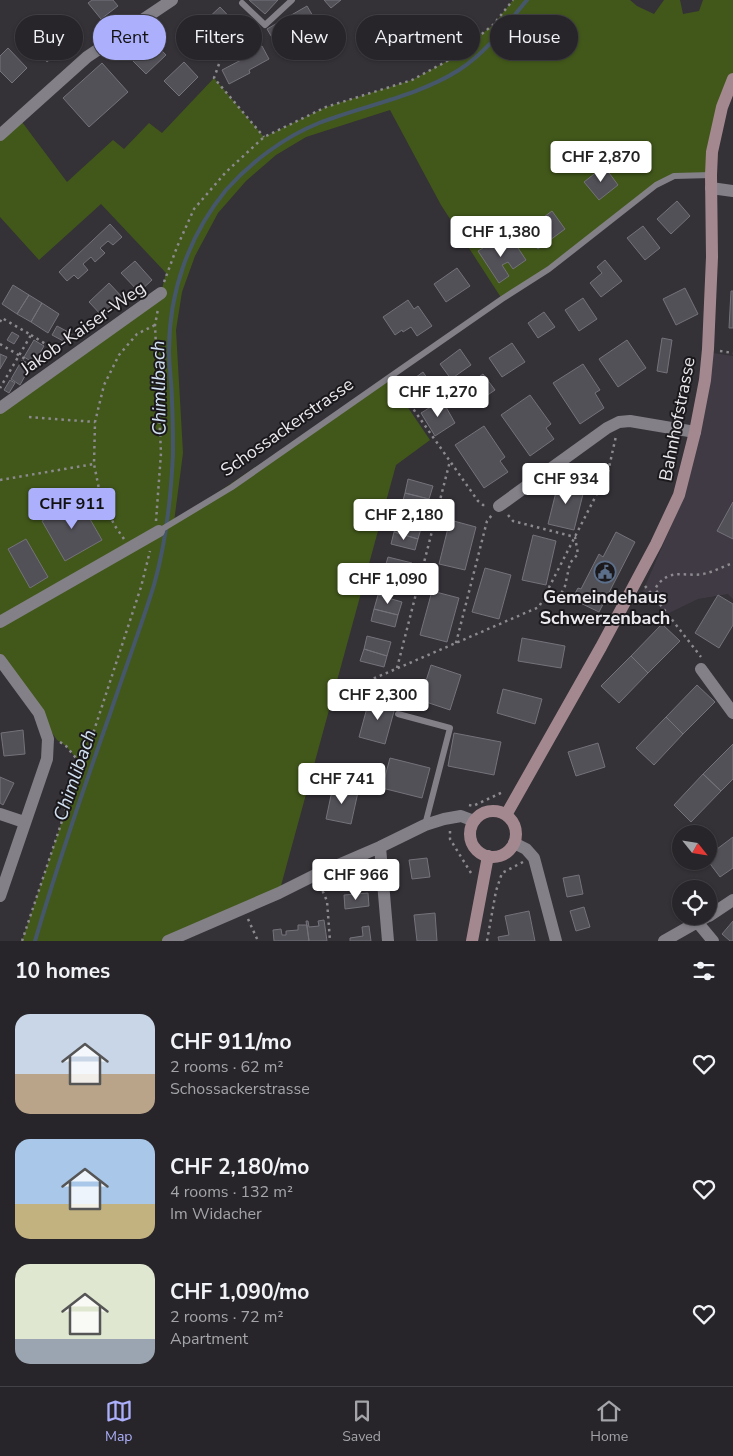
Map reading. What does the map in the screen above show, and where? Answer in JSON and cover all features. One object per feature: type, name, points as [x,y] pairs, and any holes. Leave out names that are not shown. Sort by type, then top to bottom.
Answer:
[{"type":"main road","name":"Bahnhofstrasse","points":[[506,816],[601,647],[656,544],[679,495],[696,432],[708,349],[712,257],[710,175],[712,152],[722,107],[733,79]]},
{"type":"main road","points":[[486,812],[500,812],[506,816],[511,820],[516,831],[514,843],[506,853],[500,856],[488,856],[477,850],[473,845],[470,833],[474,821],[486,812]]},
{"type":"main road","points":[[472,941],[488,856]]},
{"type":"street","points":[[0,135],[87,57],[172,0]]},
{"type":"street","points":[[711,188],[733,191]]},
{"type":"street","name":"Jakob-Kaiser-Weg","points":[[0,408],[161,293]]},
{"type":"street","points":[[499,506],[607,428],[619,422],[630,421],[696,432]]},
{"type":"street","name":"Schossackerstrasse","points":[[0,622],[157,532]]},
{"type":"street","points":[[0,660],[39,713],[48,739],[47,759],[0,896]]},
{"type":"street","points":[[701,669],[733,713]]},
{"type":"street","points":[[0,814],[24,822]]},
{"type":"street","points":[[168,941],[279,893],[425,825],[461,816],[474,821]]},
{"type":"street","points":[[514,843],[526,849],[534,858],[556,941]]},
{"type":"street","points":[[380,847],[388,941]]},
{"type":"street","points":[[717,910],[733,900]]},
{"type":"street","points":[[664,941],[693,925]]},
{"type":"street","points":[[707,925],[713,941]]},
{"type":"lane","points":[[242,3],[265,25],[292,0]]},
{"type":"lane","name":"Schossackerstrasse","points":[[157,532],[232,487],[502,299],[549,270],[656,185],[674,176],[710,175]]},
{"type":"lane","points":[[398,714],[450,728],[425,825]]},
{"type":"path","points":[[22,941],[142,587],[157,532],[161,453],[155,325],[166,273],[194,209],[226,172],[264,137],[326,107],[412,80],[449,60],[493,25],[513,0]]},
{"type":"path","points":[[219,64],[214,78],[264,137]]},
{"type":"path","points":[[0,322],[2,318],[70,359]]},
{"type":"path","points":[[130,547],[115,526],[101,499],[94,464],[95,422],[104,385],[119,355],[137,334],[155,325]]},
{"type":"path","points":[[0,388],[31,335]]},
{"type":"path","points":[[0,344],[27,360]]},
{"type":"path","points":[[390,376],[478,502],[484,505],[492,504],[499,506],[513,521],[575,538]]},
{"type":"path","points":[[29,417],[95,422]]},
{"type":"path","points":[[338,694],[538,607],[608,472],[619,422]]},
{"type":"path","points":[[396,668],[450,462]]},
{"type":"path","points":[[0,480],[94,464]]},
{"type":"path","points":[[557,464],[605,478]]},
{"type":"path","points":[[456,643],[487,521],[499,506]]},
{"type":"path","points":[[545,595],[557,602],[565,586],[570,563],[578,554],[575,538]]},
{"type":"path","points":[[656,599],[660,596],[655,589],[660,582],[676,574],[705,574],[733,563]]},
{"type":"path","points":[[637,580],[656,599],[707,664],[701,669]]},
{"type":"path","points":[[48,739],[57,740],[66,746],[81,764]]},
{"type":"path","points":[[487,941],[496,891],[502,873],[534,858]]},
{"type":"path","points":[[315,875],[326,901],[330,941]]},
{"type":"path","points":[[243,909],[258,941]]},
{"type":"shaded area","points":[[713,353],[733,356],[733,599],[728,594],[698,599],[667,614],[643,591],[682,501]]},
{"type":"green space","points":[[513,0],[630,0],[637,6],[654,14],[664,0],[680,0],[683,14],[699,11],[703,0],[733,0],[733,79],[711,175],[674,176],[653,187],[549,269],[502,299],[441,205],[390,110],[306,137],[276,155],[246,181],[218,213],[195,256],[182,292],[176,330],[183,453],[174,522],[388,378],[430,440],[396,465],[279,893],[168,941],[22,941],[81,764],[66,746],[57,740],[0,658],[0,408],[161,293],[166,273],[101,204],[39,260],[0,217],[0,135],[19,118],[67,182],[113,140],[124,149],[149,123],[162,133],[214,78],[264,137],[326,107],[412,80],[449,60],[480,60],[480,35],[490,27],[490,60],[578,60],[578,15],[501,15]]},
{"type":"building","points":[[92,0],[113,0],[118,6],[106,15],[98,15],[88,3]]},
{"type":"building","points":[[249,0],[278,0],[265,14]]},
{"type":"building","points":[[324,0],[341,0],[331,8]]},
{"type":"building","points":[[307,6],[312,15],[291,15]]},
{"type":"building","points":[[220,7],[228,15],[211,15]]},
{"type":"building","points":[[272,26],[272,37],[267,29]]},
{"type":"building","points":[[262,46],[269,59],[249,70],[250,73],[229,84],[222,70],[241,60],[262,60]]},
{"type":"building","points":[[8,48],[15,55],[15,60],[19,60],[27,68],[12,83],[0,71],[0,56]]},
{"type":"building","points":[[132,60],[161,60],[146,74]]},
{"type":"building","points":[[184,62],[198,77],[179,96],[164,81]]},
{"type":"building","points":[[102,63],[128,92],[89,127],[63,98]]},
{"type":"building","points":[[604,166],[618,185],[599,200],[584,182]]},
{"type":"building","points":[[677,201],[690,216],[671,234],[657,219]]},
{"type":"building","points":[[552,211],[565,229],[538,249],[525,231]]},
{"type":"building","points":[[110,224],[122,237],[113,245],[108,241],[100,248],[105,253],[95,262],[91,257],[83,264],[88,270],[78,279],[74,275],[67,281],[59,272]]},
{"type":"building","points":[[643,226],[660,248],[645,260],[627,238]]},
{"type":"building","points":[[496,239],[503,249],[514,242],[526,260],[513,269],[508,262],[502,265],[509,276],[499,283],[478,251]]},
{"type":"building","points":[[605,260],[622,281],[601,297],[590,283],[602,273],[597,267]]},
{"type":"building","points":[[135,261],[152,280],[139,292],[121,273]]},
{"type":"building","points":[[457,268],[470,286],[446,302],[434,284]]},
{"type":"building","points":[[109,283],[123,298],[103,317],[89,302]]},
{"type":"building","points":[[13,285],[29,295],[17,314],[2,304]]},
{"type":"building","points":[[685,288],[698,314],[676,325],[663,299]]},
{"type":"building","points":[[731,291],[733,291],[733,328],[729,328]]},
{"type":"building","points":[[29,295],[42,303],[31,322],[17,314]]},
{"type":"building","points":[[583,298],[597,319],[579,331],[565,310]]},
{"type":"building","points":[[408,300],[414,309],[418,306],[432,326],[417,336],[411,327],[395,335],[383,317]]},
{"type":"building","points":[[42,303],[59,314],[48,333],[31,322]]},
{"type":"building","points":[[544,312],[555,327],[538,338],[528,323]]},
{"type":"building","points":[[57,326],[72,334],[67,343],[52,335]]},
{"type":"building","points":[[12,332],[19,336],[14,344],[7,340]]},
{"type":"building","points":[[662,338],[672,340],[667,373],[657,371]]},
{"type":"building","points":[[34,340],[44,346],[34,363],[24,357]]},
{"type":"building","points":[[627,340],[646,368],[618,387],[599,359]]},
{"type":"building","points":[[512,343],[525,362],[502,377],[489,358]]},
{"type":"building","points":[[460,349],[471,365],[451,379],[440,364]]},
{"type":"building","points":[[0,354],[7,357],[0,369]]},
{"type":"building","points":[[22,360],[31,365],[20,385],[11,379]]},
{"type":"building","points":[[583,364],[600,390],[595,393],[604,408],[580,424],[553,383]]},
{"type":"building","points":[[423,372],[436,391],[414,406],[397,381],[404,377],[408,383]]},
{"type":"building","points":[[483,374],[495,390],[476,403],[465,387]]},
{"type":"building","points":[[10,380],[15,383],[9,393],[4,390]]},
{"type":"building","points":[[530,395],[551,424],[546,428],[554,439],[530,456],[501,415]]},
{"type":"building","points":[[442,400],[455,423],[435,436],[421,413]]},
{"type":"building","points":[[484,426],[505,457],[500,461],[508,472],[484,488],[455,445]]},
{"type":"building","points":[[408,479],[433,486],[429,499],[405,493]]},
{"type":"building","points":[[559,480],[585,486],[574,530],[548,524]]},
{"type":"building","points":[[405,493],[429,499],[426,511],[402,504]]},
{"type":"building","points":[[79,500],[102,540],[65,561],[42,521]]},
{"type":"building","points":[[733,502],[733,539],[717,531]]},
{"type":"building","points":[[398,519],[422,525],[418,539],[394,532]]},
{"type":"building","points":[[450,520],[476,527],[465,570],[439,564]]},
{"type":"building","points":[[394,532],[418,539],[415,550],[391,544]]},
{"type":"building","name":"Gemeindehaus Schwerzenbach","points":[[616,532],[635,542],[599,612],[572,599],[578,588],[581,589],[599,554],[603,557]]},
{"type":"building","points":[[533,535],[556,541],[546,585],[522,580]]},
{"type":"building","points":[[26,539],[48,577],[30,588],[8,549]]},
{"type":"building","points":[[388,557],[412,563],[408,577],[384,571]]},
{"type":"building","points":[[485,568],[511,575],[499,619],[472,612]]},
{"type":"building","points":[[384,571],[408,577],[405,589],[381,582]]},
{"type":"building","points":[[432,591],[459,598],[447,642],[420,635]]},
{"type":"building","points":[[378,595],[402,602],[398,615],[374,609]]},
{"type":"building","points":[[718,595],[733,604],[733,625],[719,648],[695,633]]},
{"type":"building","points":[[374,609],[398,615],[395,627],[371,621]]},
{"type":"building","points":[[662,624],[680,641],[648,673],[631,656]]},
{"type":"building","points":[[367,636],[391,642],[387,656],[364,649]]},
{"type":"building","points":[[522,638],[565,646],[561,668],[518,661]]},
{"type":"building","points":[[364,649],[387,656],[384,667],[360,661]]},
{"type":"building","points":[[631,656],[648,673],[619,703],[601,686]]},
{"type":"building","points":[[431,665],[461,675],[450,710],[420,700]]},
{"type":"building","points":[[697,685],[715,702],[683,734],[666,717]]},
{"type":"building","points":[[503,689],[542,699],[535,724],[497,713]]},
{"type":"building","points":[[370,697],[396,704],[385,744],[359,737]]},
{"type":"building","points":[[666,717],[683,734],[654,765],[636,748]]},
{"type":"building","points":[[23,730],[25,754],[4,756],[1,733]]},
{"type":"building","points":[[454,733],[501,742],[494,775],[448,766]]},
{"type":"building","points":[[598,743],[605,767],[576,776],[568,752]]},
{"type":"building","points":[[733,744],[733,779],[721,791],[703,774]]},
{"type":"building","points":[[390,758],[430,768],[422,798],[382,788]]},
{"type":"building","points":[[703,774],[721,791],[691,822],[674,805]]},
{"type":"building","points":[[0,777],[14,783],[3,805],[0,803]]},
{"type":"building","points":[[333,786],[358,792],[351,824],[326,819]]},
{"type":"building","points":[[733,837],[733,868],[720,877],[715,870],[718,870],[718,848]]},
{"type":"building","points":[[427,858],[430,877],[412,879],[409,860]]},
{"type":"building","points":[[579,875],[583,894],[567,897],[563,878]]},
{"type":"building","points":[[368,893],[369,906],[345,909],[344,895]]},
{"type":"building","points":[[584,907],[590,927],[576,931],[570,911]]},
{"type":"building","points":[[529,911],[535,941],[499,941],[498,937],[509,935],[505,916]]},
{"type":"building","points":[[435,913],[437,941],[417,941],[414,915]]},
{"type":"building","points":[[324,920],[327,941],[309,941],[306,921],[308,921],[309,927],[319,926],[318,921]]},
{"type":"building","points":[[733,921],[733,941],[730,941],[722,934]]},
{"type":"building","points":[[298,925],[307,925],[309,941],[274,941],[273,930],[281,929],[282,935],[286,935],[286,931],[298,930]]},
{"type":"building","points":[[369,926],[371,941],[350,941],[350,938],[363,936],[362,927]]},
{"type":"waterway","name":"Chimlibach","points":[[35,941],[72,825],[144,616],[162,553],[171,487],[173,454],[169,356],[170,328],[177,286],[201,226],[226,190],[269,151],[293,135],[319,123],[408,94],[459,70],[487,47],[527,0]]},
{"type":"place","name":"Gemeindehaus Schwerzenbach","points":[[605,572]]}]
